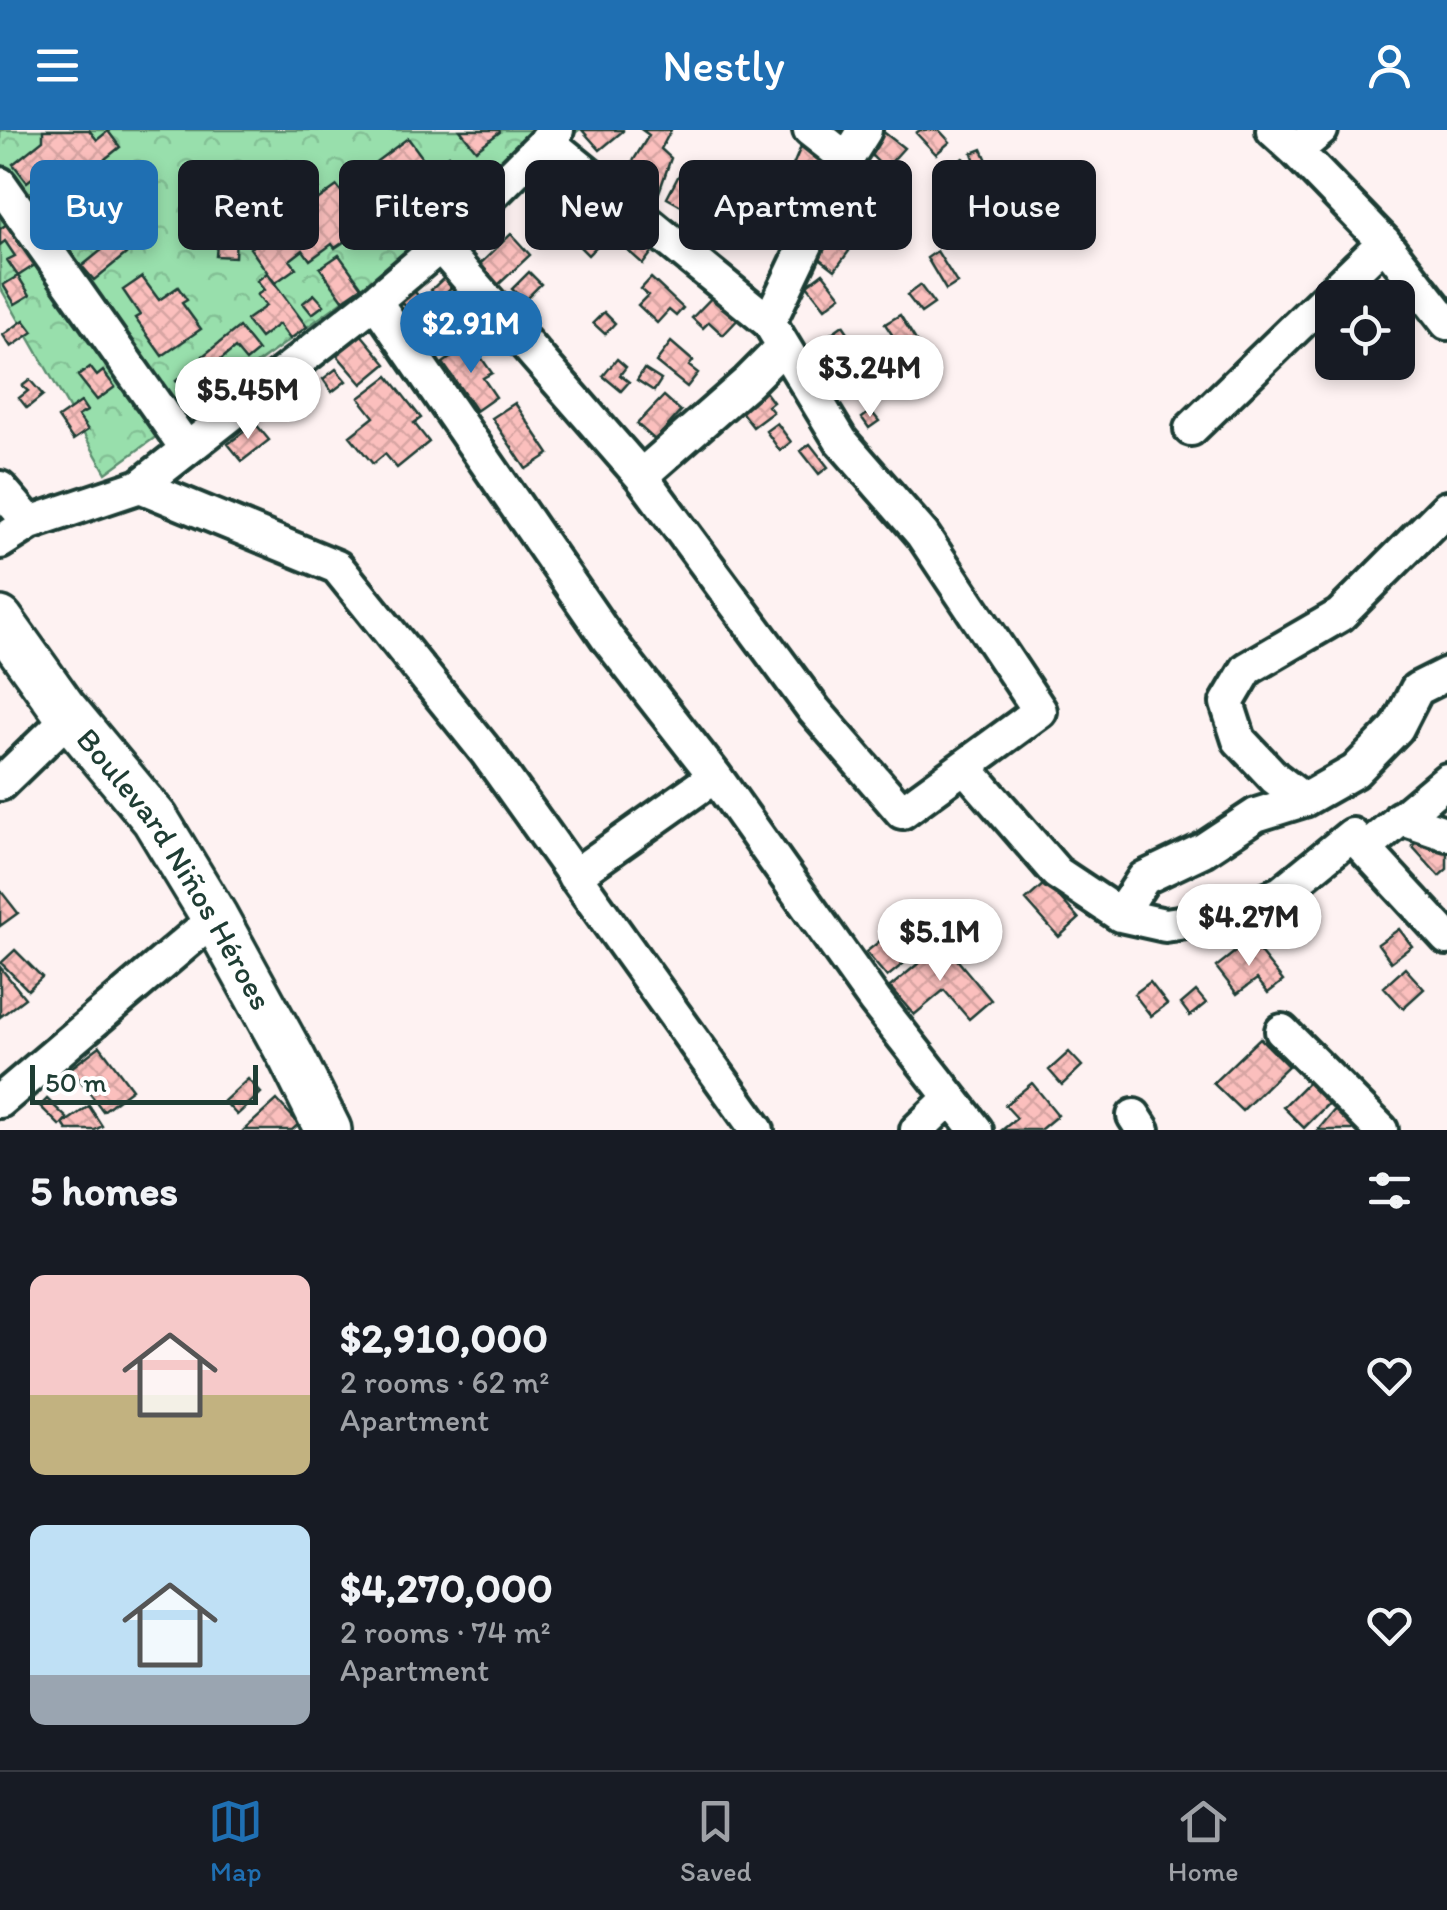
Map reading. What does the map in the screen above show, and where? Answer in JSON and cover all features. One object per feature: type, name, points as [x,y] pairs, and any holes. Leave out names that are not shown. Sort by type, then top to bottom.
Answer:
[{"type":"street","points":[[810,130],[846,159]]},
{"type":"street","points":[[641,476],[748,382],[776,334],[846,159],[864,130]]},
{"type":"street","points":[[443,250],[641,476],[814,710],[902,812],[1040,712],[922,534],[841,441],[776,334],[552,135],[505,182]]},
{"type":"street","points":[[1297,137],[1447,323]]},
{"type":"street","points":[[0,184],[186,449]]},
{"type":"street","points":[[1191,429],[1384,242]]},
{"type":"street","points":[[0,542],[30,523],[140,486],[435,250]]},
{"type":"street","points":[[376,301],[608,638],[716,776],[875,1001],[976,1130]]},
{"type":"street","points":[[140,486],[337,567],[487,752],[757,1130]]},
{"type":"street","points":[[0,488],[30,523]]},
{"type":"street","points":[[1304,800],[1275,778],[1239,740],[1227,703],[1246,669],[1340,615],[1447,508]]},
{"type":"street","name":"Boulevard Niños Héroes","points":[[0,620],[62,707],[155,820],[215,918],[328,1130]]},
{"type":"street","points":[[1120,915],[1144,878],[1202,850],[1256,815],[1304,800],[1354,771],[1397,728],[1416,689],[1447,674]]},
{"type":"street","points":[[0,784],[60,726],[62,707]]},
{"type":"street","points":[[965,767],[1057,873],[1120,915],[1165,926],[1229,916],[1282,893],[1352,834],[1447,938]]},
{"type":"street","points":[[574,876],[716,776]]},
{"type":"street","points":[[1365,848],[1447,780]]},
{"type":"street","points":[[1400,818],[1447,834]]},
{"type":"street","points":[[0,1101],[215,918]]},
{"type":"street","points":[[1282,1031],[1381,1130]]},
{"type":"street","points":[[917,1130],[949,1100]]},
{"type":"green space","points":[[0,130],[579,130],[538,160],[525,160],[525,169],[505,184],[505,160],[339,160],[339,250],[414,250],[106,473],[0,287]]},
{"type":"building","points":[[43,130],[89,130],[97,140],[108,131],[120,147],[106,160],[30,160],[27,182],[13,164],[43,140]]},
{"type":"building","points":[[460,130],[499,130],[500,132],[476,150]]},
{"type":"building","points":[[582,130],[623,130],[623,131],[600,150]]},
{"type":"building","points":[[642,130],[671,130],[661,149],[671,158],[659,192],[659,160],[634,160],[649,135]]},
{"type":"building","points":[[881,130],[904,148],[893,160],[876,160],[864,148]]},
{"type":"building","points":[[939,130],[950,142],[936,154],[916,133]]},
{"type":"building","points":[[408,138],[424,160],[378,160]]},
{"type":"building","points":[[803,142],[826,152],[823,160],[795,160]]},
{"type":"building","points":[[982,149],[987,160],[974,160],[972,153]]},
{"type":"building","points":[[679,175],[679,205],[667,198]]},
{"type":"building","points":[[337,186],[339,189],[339,245],[335,248],[332,244],[310,260],[303,250],[319,250],[319,199]]},
{"type":"building","points":[[11,221],[38,263],[18,276],[7,260],[15,256],[5,241],[0,245],[0,229]]},
{"type":"building","points":[[511,234],[530,255],[498,285],[478,266],[494,250],[505,250],[505,240]]},
{"type":"building","points":[[102,250],[123,250],[126,254],[94,280],[82,266]]},
{"type":"building","points":[[216,250],[235,250],[235,257],[216,256]]},
{"type":"building","points":[[251,250],[303,250],[290,260],[296,268],[275,283]]},
{"type":"building","points":[[627,250],[653,251],[643,264]]},
{"type":"building","points":[[822,250],[849,251],[835,270],[817,256]]},
{"type":"building","points":[[937,251],[957,283],[946,290],[927,258]]},
{"type":"building","points":[[339,255],[362,287],[343,300],[320,268]]},
{"type":"building","points":[[529,272],[541,284],[524,301],[512,289]]},
{"type":"building","points":[[267,273],[307,327],[290,339],[279,324],[260,338],[246,320],[266,306],[257,295],[264,290],[257,281]]},
{"type":"building","points":[[823,273],[841,296],[825,308],[807,285]]},
{"type":"building","points":[[448,274],[456,283],[439,299],[431,290]]},
{"type":"building","points":[[18,276],[30,295],[15,304],[3,285]]},
{"type":"building","points":[[142,277],[159,300],[178,287],[187,300],[182,303],[201,329],[162,356],[135,318],[140,315],[123,290]]},
{"type":"building","points":[[651,278],[683,308],[676,316],[669,310],[657,323],[638,305],[648,295],[641,289]]},
{"type":"building","points":[[920,285],[934,304],[921,313],[907,295]]},
{"type":"building","points":[[411,287],[438,320],[425,331],[398,297]]},
{"type":"building","points":[[719,290],[743,314],[723,335],[709,322],[703,328],[692,318]]},
{"type":"building","points":[[314,294],[324,305],[312,314],[303,303]]},
{"type":"building","points":[[469,309],[477,317],[466,329],[458,322]]},
{"type":"building","points":[[604,312],[615,323],[605,334],[593,323]]},
{"type":"building","points":[[900,315],[919,345],[905,354],[885,324]]},
{"type":"building","points":[[24,320],[33,332],[11,347],[3,335]]},
{"type":"building","points":[[843,325],[856,344],[829,364],[815,345]]},
{"type":"building","points":[[239,327],[258,351],[246,361],[235,348],[212,367],[203,356]]},
{"type":"building","points":[[360,333],[386,364],[362,384],[336,354]]},
{"type":"building","points":[[671,342],[693,361],[689,366],[698,373],[687,387],[656,362]]},
{"type":"building","points":[[471,343],[492,373],[483,378],[496,397],[476,411],[443,363]]},
{"type":"building","points":[[617,359],[626,367],[620,375],[629,382],[621,391],[603,376]]},
{"type":"building","points":[[873,364],[883,378],[850,400],[840,386]]},
{"type":"building","points":[[90,367],[97,376],[103,371],[115,387],[97,400],[78,376]]},
{"type":"building","points":[[193,367],[212,390],[194,404],[176,381]]},
{"type":"building","points":[[336,369],[346,381],[332,392],[323,379]]},
{"type":"building","points":[[644,369],[661,380],[654,391],[637,380]]},
{"type":"building","points":[[388,376],[421,418],[414,423],[429,442],[397,468],[385,454],[373,464],[350,436],[374,417],[359,398]]},
{"type":"building","points":[[30,380],[43,395],[27,408],[19,398],[28,391],[22,386]]},
{"type":"building","points":[[764,390],[773,402],[768,406],[773,412],[753,427],[739,409]]},
{"type":"building","points":[[664,396],[681,411],[655,440],[637,424]]},
{"type":"building","points":[[81,402],[87,411],[78,416],[88,430],[73,440],[58,418]]},
{"type":"building","points":[[515,403],[549,454],[526,469],[492,418]]},
{"type":"building","points":[[871,411],[879,421],[869,428],[862,418]]},
{"type":"building","points":[[255,423],[269,440],[242,461],[228,444]]},
{"type":"building","points":[[777,423],[791,442],[780,451],[766,431]]},
{"type":"building","points":[[810,444],[828,467],[819,474],[801,451]]},
{"type":"building","points":[[1428,831],[1447,852],[1447,869],[1439,876],[1412,846]]},
{"type":"building","points":[[1046,882],[1079,919],[1059,937],[1026,900]]},
{"type":"building","points":[[1304,886],[1318,904],[1302,917],[1288,898]]},
{"type":"building","points":[[0,890],[18,913],[0,926]]},
{"type":"building","points":[[899,926],[919,951],[887,977],[866,952]]},
{"type":"building","points":[[1399,929],[1412,946],[1391,962],[1378,944]]},
{"type":"building","points":[[1250,940],[1283,981],[1268,993],[1257,979],[1237,994],[1216,967]]},
{"type":"building","points":[[943,943],[991,1000],[969,1019],[944,990],[914,1015],[890,987]]},
{"type":"building","points":[[15,950],[42,977],[28,990],[1,963]]},
{"type":"building","points":[[0,967],[25,998],[0,1017]]},
{"type":"building","points":[[1405,968],[1424,989],[1403,1008],[1384,987]]},
{"type":"building","points":[[1150,982],[1167,1004],[1151,1016],[1134,994]]},
{"type":"building","points":[[1196,991],[1206,1003],[1190,1016],[1181,1004]]},
{"type":"building","points":[[1260,1038],[1288,1066],[1242,1111],[1213,1083]]},
{"type":"building","points":[[100,1046],[132,1089],[103,1111],[71,1068]]},
{"type":"building","points":[[1069,1052],[1082,1066],[1062,1085],[1049,1070]]},
{"type":"building","points":[[248,1079],[261,1093],[237,1115],[224,1101]]},
{"type":"building","points":[[1310,1080],[1331,1101],[1304,1128],[1283,1107]]},
{"type":"building","points":[[1032,1083],[1058,1115],[1040,1130],[1002,1130],[1017,1118],[1005,1105]]},
{"type":"building","points":[[47,1099],[67,1118],[60,1126],[40,1106]]},
{"type":"building","points":[[277,1100],[299,1124],[292,1130],[244,1130]]},
{"type":"building","points":[[89,1106],[102,1126],[95,1130],[67,1130],[63,1124]]},
{"type":"building","points":[[1336,1108],[1356,1125],[1352,1130],[1318,1130]]}]
